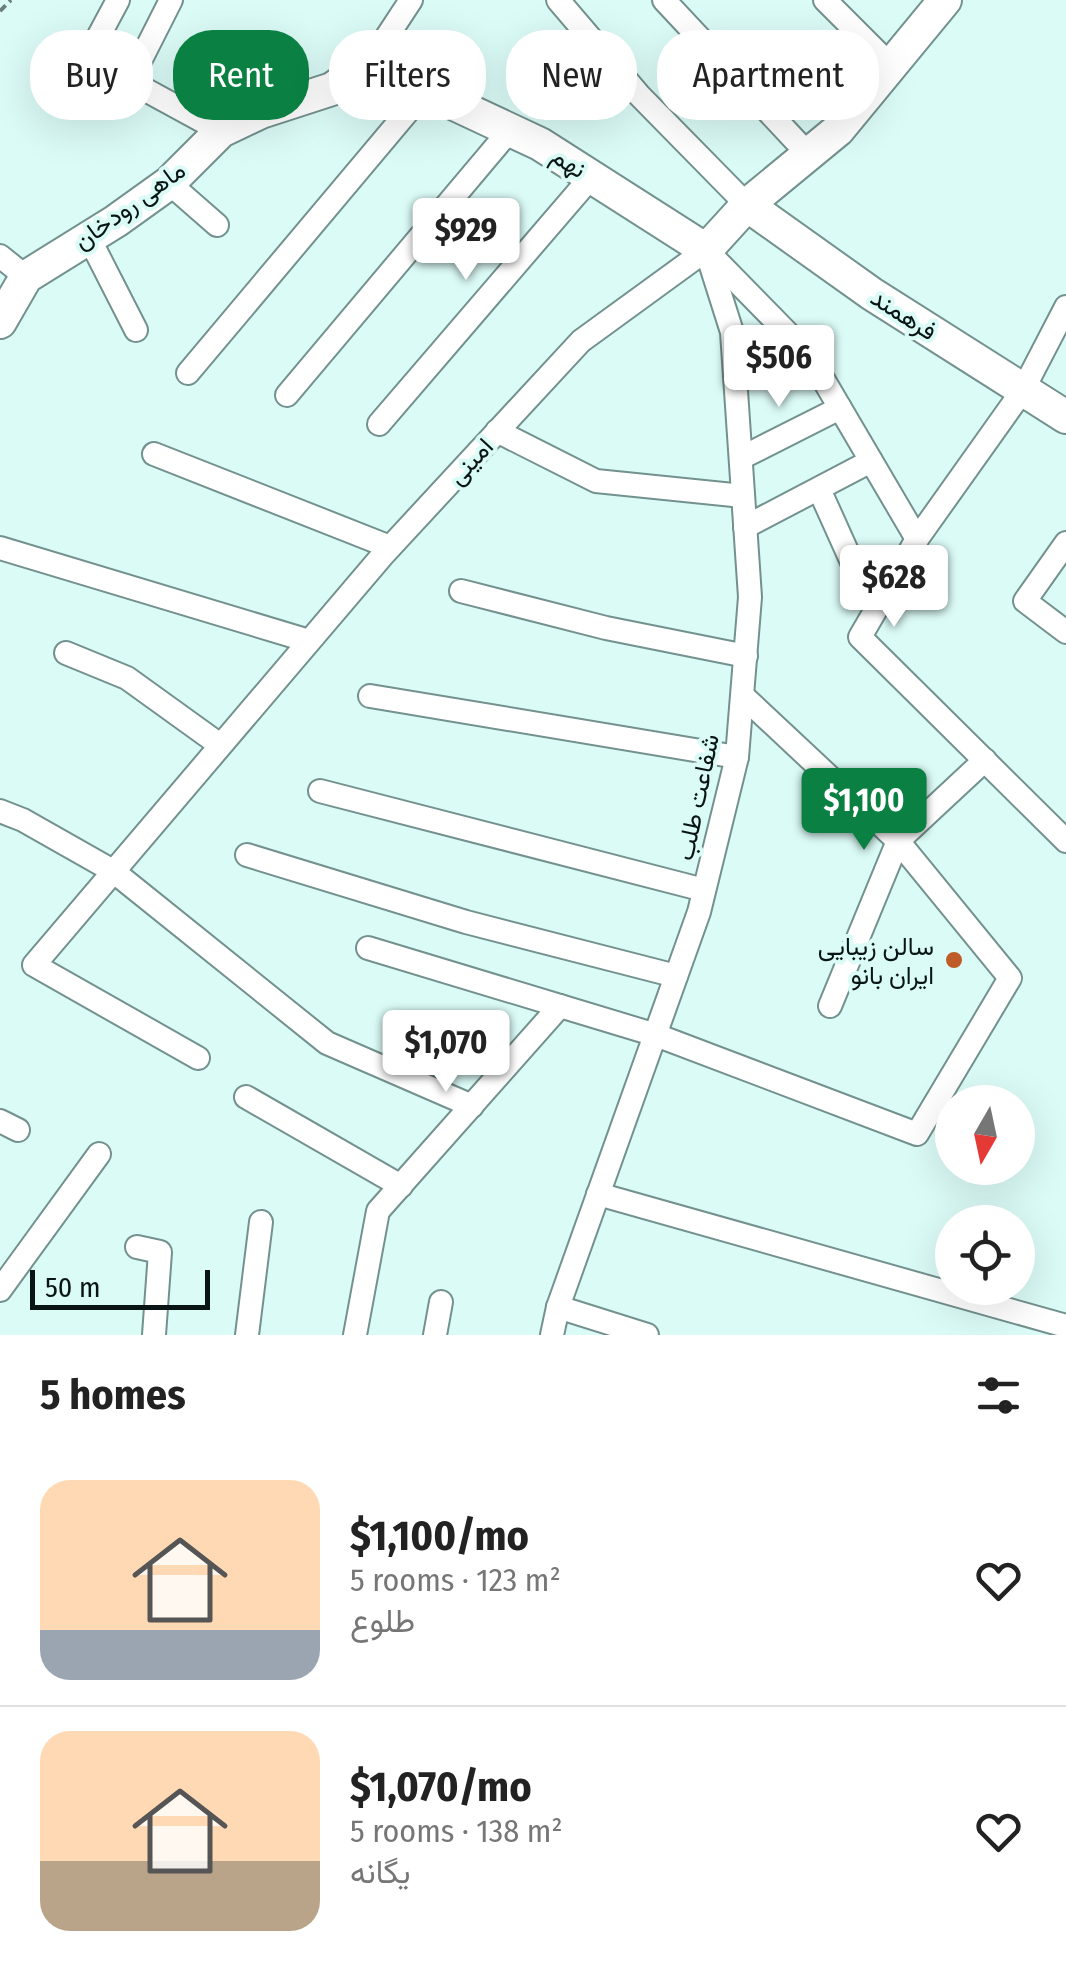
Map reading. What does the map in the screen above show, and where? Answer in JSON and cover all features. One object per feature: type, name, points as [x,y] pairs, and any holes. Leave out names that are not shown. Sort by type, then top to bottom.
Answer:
[{"type":"main road","name":"امینی","points":[[706,250],[747,206],[838,130],[892,67],[918,16],[945,0]]},
{"type":"main road","name":"ماهی رودخان","points":[[0,322],[26,277],[169,183],[221,132],[261,112],[329,90]]},
{"type":"main road","name":"نهم","points":[[486,119],[592,176],[706,250]]},
{"type":"main road","name":"فرهمند","points":[[747,206],[872,294],[1066,417]]},
{"type":"street","points":[[101,30],[118,0]]},
{"type":"street","points":[[153,36],[171,0]]},
{"type":"street","name":"ماهی رودخان","points":[[391,30],[411,0]]},
{"type":"street","points":[[558,0],[639,95],[747,206]]},
{"type":"street","points":[[664,0],[808,154]]},
{"type":"street","points":[[825,0],[892,67]]},
{"type":"street","points":[[153,95],[221,132]]},
{"type":"street","points":[[188,373],[401,120]]},
{"type":"street","points":[[288,395],[510,130]]},
{"type":"street","points":[[379,424],[592,176]]},
{"type":"street","points":[[169,183],[216,225]]},
{"type":"street","points":[[89,238],[136,330]]},
{"type":"street","points":[[706,250],[809,356],[916,538]]},
{"type":"street","name":"امینی","points":[[198,1058],[34,965],[390,547],[580,342],[706,250]]},
{"type":"street","name":"شفاعت طلب","points":[[552,1335],[558,1307],[704,890],[738,756],[750,597],[732,332],[706,250]]},
{"type":"street","points":[[0,256],[26,277]]},
{"type":"street","points":[[1066,307],[1024,390],[916,538],[860,637],[1066,840]]},
{"type":"street","points":[[740,458],[840,408]]},
{"type":"street","points":[[497,431],[596,481],[743,496]]},
{"type":"street","points":[[154,454],[390,547]]},
{"type":"street","points":[[745,528],[871,461]]},
{"type":"street","points":[[819,489],[854,570],[894,578]]},
{"type":"street","points":[[1066,543],[1025,601],[1066,632]]},
{"type":"street","points":[[0,548],[310,641]]},
{"type":"street","points":[[461,591],[606,628],[746,656]]},
{"type":"street","points":[[66,654],[127,678],[220,745]]},
{"type":"street","points":[[370,696],[738,756]]},
{"type":"street","points":[[368,948],[656,1034],[917,1134],[1010,978],[898,840],[743,696]]},
{"type":"street","points":[[830,1006],[898,840],[984,760]]},
{"type":"street","points":[[320,792],[704,890]]},
{"type":"street","points":[[0,811],[113,871],[327,1042],[472,1106]]},
{"type":"street","points":[[247,854],[466,922],[676,976]]},
{"type":"street","points":[[355,1335],[378,1211],[560,1006]]},
{"type":"street","points":[[246,1097],[401,1186]]},
{"type":"street","points":[[0,1290],[99,1154]]},
{"type":"street","points":[[598,1194],[1066,1326]]},
{"type":"street","points":[[246,1335],[261,1222]]},
{"type":"street","points":[[137,1247],[160,1252],[154,1335]]},
{"type":"street","points":[[436,1335],[441,1302]]},
{"type":"street","points":[[558,1307],[647,1335]]},
{"type":"path","points":[[0,11],[10,0]]},
{"type":"place","name":"سالن زیبایی ایران بانو","points":[[954,960]]}]
